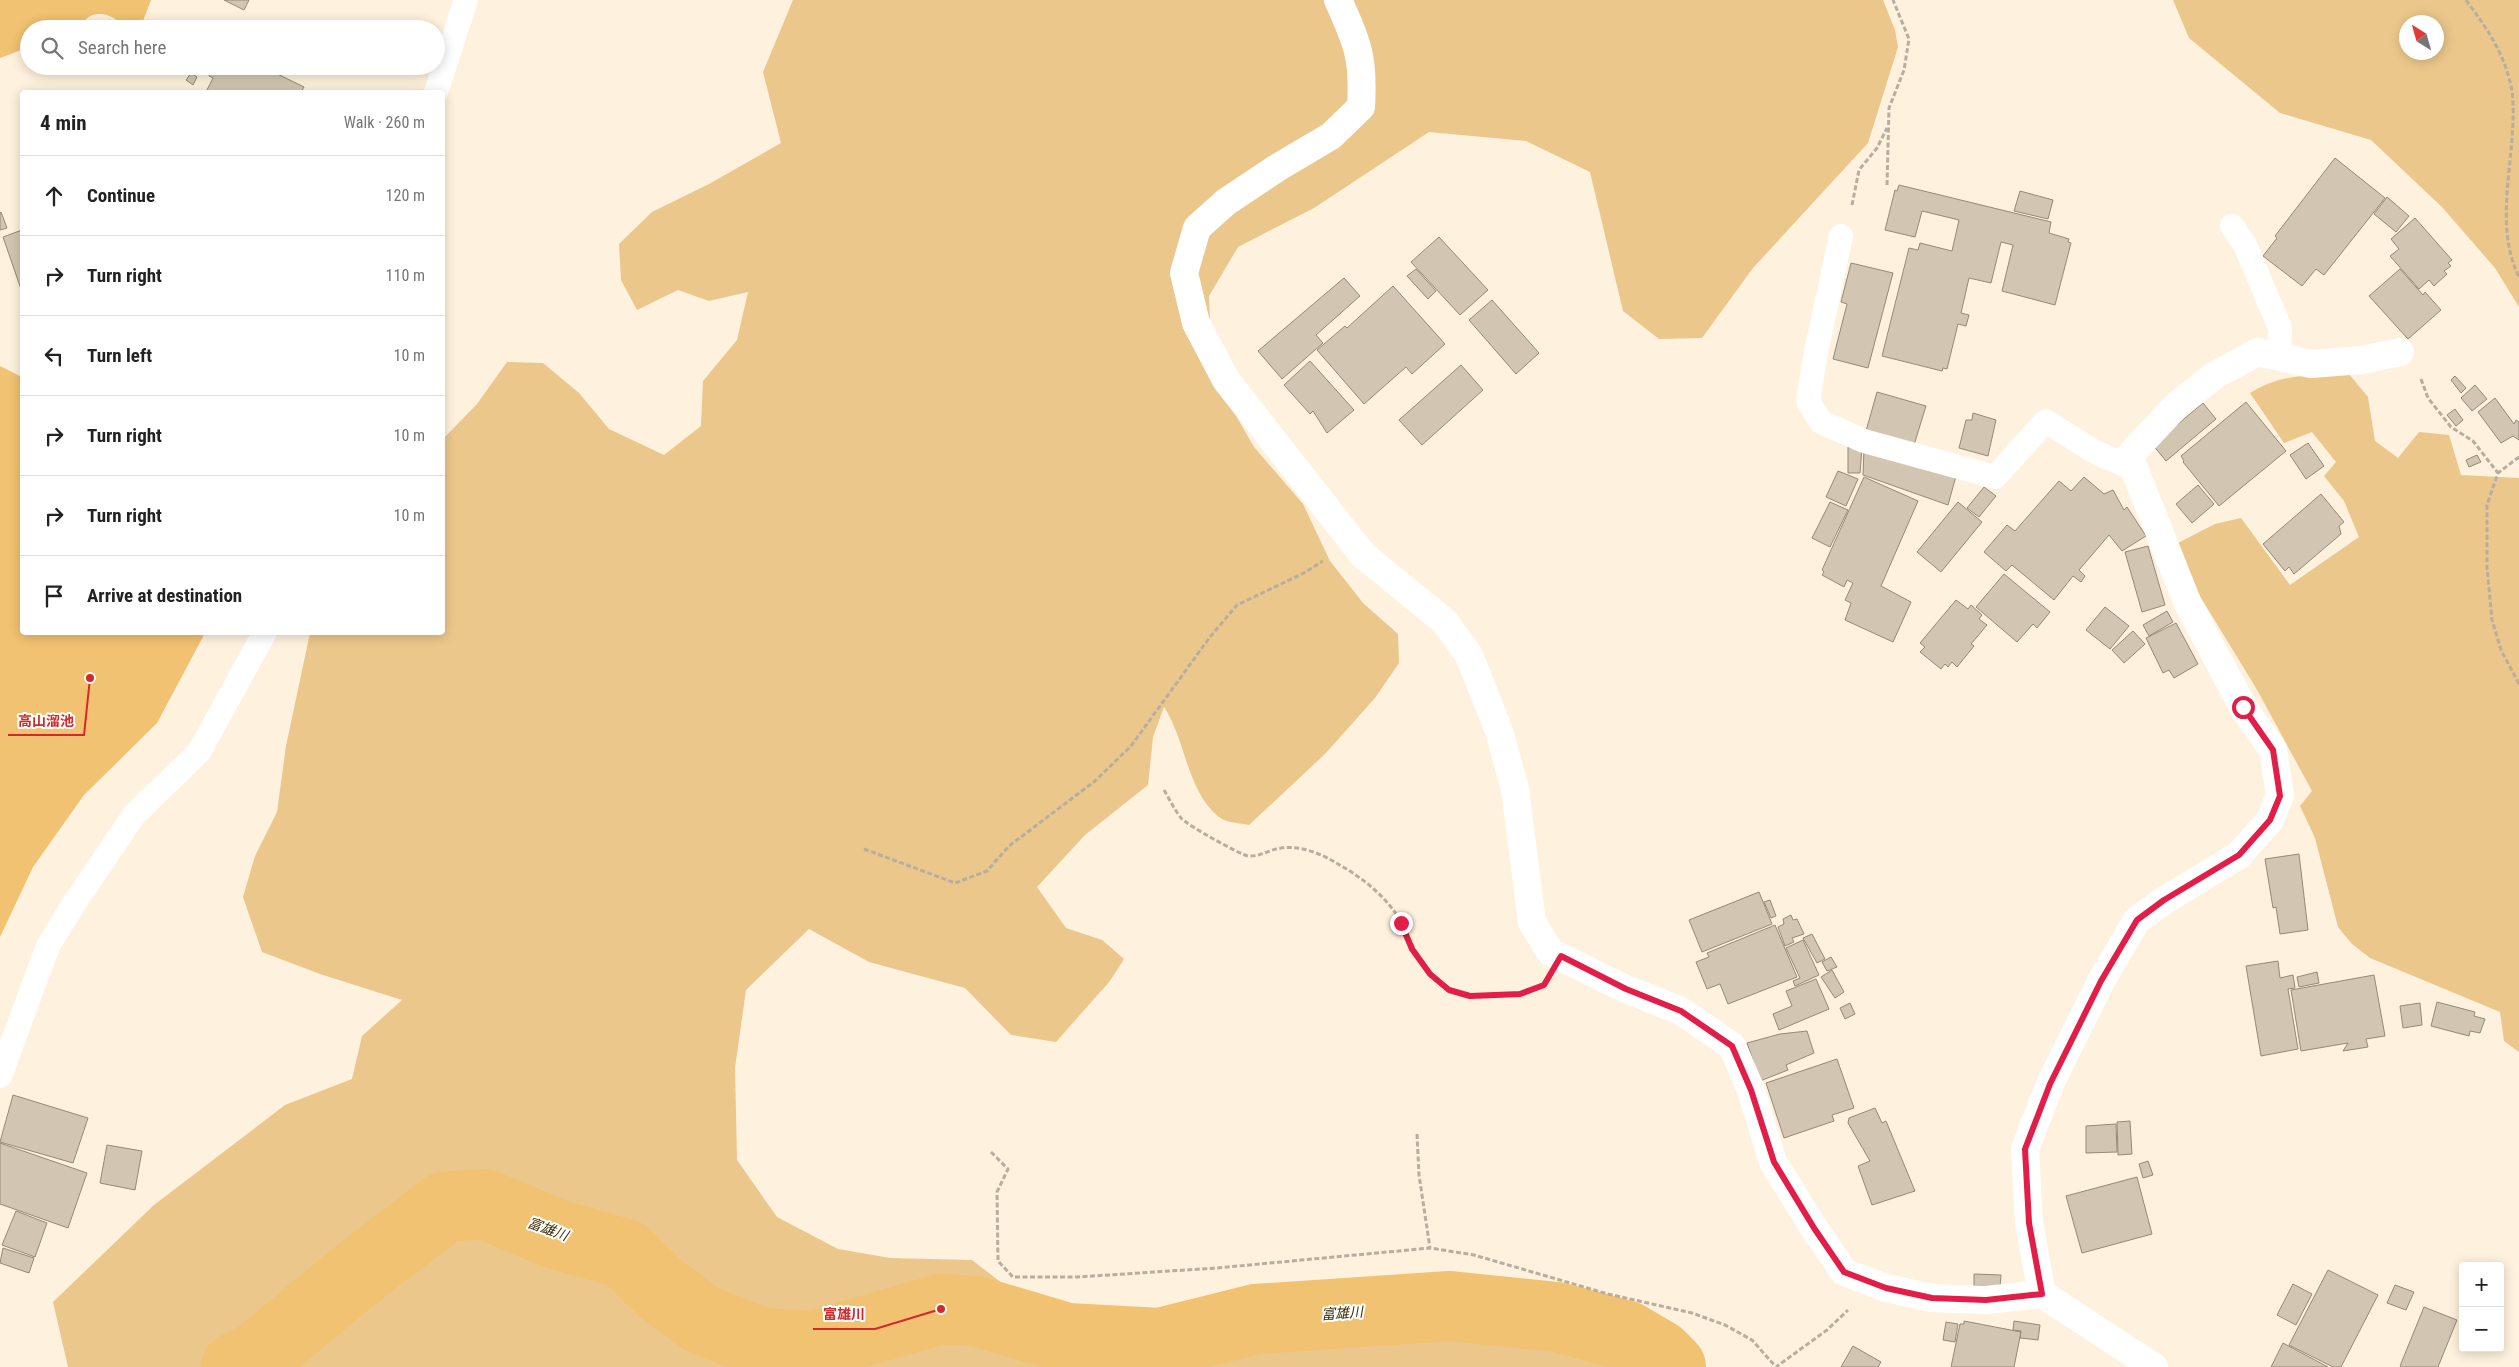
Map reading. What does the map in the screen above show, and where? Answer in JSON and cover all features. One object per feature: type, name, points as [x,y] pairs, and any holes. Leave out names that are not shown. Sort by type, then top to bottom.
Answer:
[{"type":"street","points":[[1338,0],[1358,45],[1363,75],[1361,107],[1331,136],[1277,168],[1226,202],[1197,228],[1184,273],[1196,323],[1226,380],[1363,555],[1444,621],[1469,655],[1498,731],[1515,789],[1532,922],[1550,952],[1626,989],[1681,1011],[1732,1046],[1751,1090],[1774,1162],[1844,1272],[1875,1284],[1932,1298],[1986,1300],[2042,1294],[2154,1367]]},
{"type":"street","points":[[2042,1294],[2029,1223],[2025,1149],[2050,1084],[2101,981],[2137,920],[2164,900],[2239,855],[2270,820],[2280,796],[2273,750],[2243,707],[2188,604],[2129,456],[2176,406],[2216,375],[2258,352],[2311,364],[2362,360],[2400,352]]},
{"type":"lane","points":[[445,64],[466,0]]},
{"type":"lane","points":[[437,90],[442,75]]},
{"type":"lane","points":[[2232,226],[2245,245],[2280,328],[2279,356]]},
{"type":"lane","points":[[1841,236],[1816,352],[1808,401],[1821,422],[1864,441],[1995,477],[2046,421],[2093,451],[2134,469]]},
{"type":"lane","points":[[0,1076],[48,946],[134,814],[199,752],[263,635]]},
{"type":"path","points":[[1886,185],[1889,108],[1904,70],[1909,39],[1893,0]]},
{"type":"path","points":[[2466,0],[2496,42],[2512,91],[2514,121],[2508,211],[2510,259],[2519,277]]},
{"type":"path","points":[[1841,236],[1856,193],[1860,170],[1877,148],[1888,125]]},
{"type":"path","points":[[2400,352],[2417,368],[2428,398],[2451,427],[2473,441],[2498,473]]},
{"type":"path","points":[[2519,457],[2498,473],[2487,505],[2487,568],[2492,620],[2501,650],[2519,684]]},
{"type":"path","points":[[864,849],[955,883],[987,871],[1009,846],[1095,781],[1131,746],[1210,636],[1237,605],[1304,573],[1353,542]]},
{"type":"path","points":[[1164,790],[1183,820],[1248,856],[1265,854],[1279,848],[1292,848],[1313,852],[1339,864],[1382,895],[1401,923],[1412,949],[1430,974],[1449,990],[1470,996],[1520,994],[1544,985],[1561,956]]},
{"type":"path","points":[[1417,1134],[1419,1175],[1430,1248]]},
{"type":"path","points":[[991,1152],[1008,1169],[997,1192],[998,1261],[1014,1277],[1077,1277],[1217,1268],[1430,1248],[1474,1256],[1608,1294],[1692,1313],[1725,1325],[1752,1340],[1776,1367],[1827,1330],[1875,1284]]},
{"type":"shaded area","points":[[0,0],[151,0],[143,20],[117,20],[106,15],[96,14],[85,20],[20,20],[20,50],[0,58]]},
{"type":"shaded area","points":[[793,0],[1883,0],[1895,30],[1898,47],[1868,143],[1753,268],[1702,338],[1659,339],[1623,311],[1590,172],[1526,141],[1429,132],[1314,208],[1238,247],[1209,296],[1212,374],[1254,447],[1303,504],[1330,561],[1363,603],[1398,634],[1399,663],[1375,698],[1325,754],[1249,825],[1222,819],[1208,806],[1193,780],[1177,735],[1164,707],[1153,737],[1148,785],[1085,835],[1037,887],[1066,928],[1102,940],[1124,959],[1110,981],[1056,1042],[1011,1035],[965,988],[869,962],[809,929],[746,990],[735,1068],[737,1160],[777,1217],[838,1249],[890,1258],[972,1260],[1033,1307],[1087,1328],[1167,1349],[1276,1327],[1402,1315],[1571,1330],[1639,1367],[68,1367],[53,1302],[154,1205],[285,1105],[352,1079],[362,1036],[402,1000],[320,974],[262,952],[243,897],[255,856],[277,812],[286,746],[310,635],[445,635],[445,437],[477,404],[507,362],[543,363],[579,393],[609,429],[664,455],[701,426],[703,381],[737,340],[748,292],[709,301],[678,290],[637,310],[621,280],[619,244],[652,212],[709,184],[781,143],[763,72]]},
{"type":"shaded area","points":[[2173,0],[2519,0],[2519,307],[2495,268],[2442,207],[2371,140],[2280,113],[2189,38]]},
{"type":"shaded area","points":[[0,366],[20,376],[20,635],[204,635],[157,723],[84,795],[33,867],[0,937]]},
{"type":"shaded area","points":[[2348,373],[2368,397],[2375,441],[2398,458],[2419,432],[2449,435],[2461,475],[2519,478],[2519,1052],[2504,1041],[2500,1012],[2370,958],[2352,944],[2338,927],[2315,838],[2300,806],[2312,791],[2256,688],[2195,588],[2178,543],[2215,524],[2241,518],[2290,585],[2359,537],[2344,501],[2324,476],[2336,462],[2312,432],[2284,443],[2250,393],[2286,378]]},
{"type":"building","points":[[224,0],[249,0],[244,10]]},
{"type":"building","points":[[190,75],[197,77],[193,85],[186,80]]},
{"type":"building","points":[[279,75],[304,87],[302,90],[207,90],[213,78],[209,76]]},
{"type":"building","points":[[2335,158],[2385,198],[2324,275],[2316,269],[2302,286],[2263,256],[2277,238],[2275,236]]},
{"type":"building","points":[[1899,185],[2051,222],[2049,233],[2069,239],[2068,242],[2071,243],[2055,305],[2002,291],[2013,245],[2001,242],[1991,283],[1969,278],[1961,313],[1969,315],[1966,326],[1958,324],[1947,369],[1943,368],[1942,371],[1882,356],[1909,248],[1918,250],[1920,243],[1952,251],[1959,220],[1922,211],[1915,237],[1885,230],[1895,190],[1897,191]]},
{"type":"building","points":[[2020,191],[2053,200],[2048,219],[2014,211]]},
{"type":"building","points":[[2387,197],[2409,216],[2396,232],[2374,214]]},
{"type":"building","points":[[0,213],[7,228],[0,230]]},
{"type":"building","points":[[2415,218],[2452,260],[2448,263],[2451,266],[2444,271],[2447,274],[2434,286],[2429,280],[2419,289],[2390,256],[2399,249],[2391,239]]},
{"type":"building","points":[[20,231],[20,286],[3,237]]},
{"type":"building","points":[[1439,237],[1488,290],[1460,315],[1411,262]]},
{"type":"building","points":[[1851,263],[1893,273],[1868,368],[1833,359],[1847,304],[1841,302]]},
{"type":"building","points":[[1416,269],[1436,291],[1428,299],[1407,276]]},
{"type":"building","points":[[2400,269],[2423,295],[2425,292],[2441,310],[2408,339],[2369,296]]},
{"type":"building","points":[[1344,278],[1360,296],[1316,335],[1323,343],[1282,379],[1258,351]]},
{"type":"building","points":[[1393,286],[1445,344],[1412,374],[1406,367],[1364,404],[1317,350],[1345,326],[1347,328]]},
{"type":"building","points":[[1492,300],[1539,353],[1516,374],[1469,320]]},
{"type":"building","points":[[1310,361],[1354,410],[1327,433],[1313,411],[1310,414],[1284,385]]},
{"type":"building","points":[[1461,365],[1483,390],[1422,445],[1399,420]]},
{"type":"building","points":[[2455,376],[2466,388],[2461,393],[2451,380]]},
{"type":"building","points":[[2475,385],[2487,399],[2472,411],[2461,398]]},
{"type":"building","points":[[1877,392],[1926,406],[1914,445],[1866,431]]},
{"type":"building","points":[[2495,398],[2514,424],[2516,420],[2519,422],[2519,440],[2513,436],[2501,443],[2478,412]]},
{"type":"building","points":[[2246,402],[2286,451],[2219,506],[2183,462],[2181,456]]},
{"type":"building","points":[[2203,403],[2216,419],[2166,461],[2153,445]]},
{"type":"building","points":[[2455,409],[2463,420],[2456,426],[2447,415]]},
{"type":"building","points":[[1973,413],[1996,420],[1988,456],[1959,448],[1966,420],[1972,420]]},
{"type":"building","points":[[2308,443],[2324,466],[2306,479],[2290,455]]},
{"type":"building","points":[[1848,447],[1862,448],[1860,473],[1848,473]]},
{"type":"building","points":[[1864,449],[1956,476],[1948,505],[1863,475]]},
{"type":"building","points":[[2477,455],[2481,462],[2469,467],[2466,460]]},
{"type":"building","points":[[1838,471],[1858,479],[1846,506],[1826,497]]},
{"type":"building","points":[[1864,477],[1918,501],[1881,586],[1911,602],[1893,642],[1845,620],[1851,603],[1845,600],[1853,583],[1847,580],[1844,587],[1822,575],[1824,572],[1822,570]]},
{"type":"building","points":[[2084,477],[2104,494],[2113,490],[2124,510],[2127,507],[2146,536],[2122,551],[2109,535],[2079,570],[2085,576],[2081,582],[2073,576],[2054,600],[2012,565],[2006,571],[1984,552],[2007,525],[2015,531],[2059,481],[2071,491]]},
{"type":"building","points":[[2198,485],[2214,504],[2192,523],[2176,504]]},
{"type":"building","points":[[1984,487],[1996,496],[1979,517],[1967,508]]},
{"type":"building","points":[[2321,494],[2344,522],[2339,526],[2341,534],[2294,574],[2289,567],[2285,571],[2263,544]]},
{"type":"building","points":[[1830,502],[1848,510],[1830,547],[1812,538]]},
{"type":"building","points":[[1958,502],[1982,522],[1941,572],[1917,552]]},
{"type":"building","points":[[2148,546],[2165,605],[2142,612],[2125,552]]},
{"type":"building","points":[[2004,574],[2050,612],[2037,628],[2033,624],[2017,642],[1976,607]]},
{"type":"building","points":[[1956,600],[1968,609],[1971,605],[1982,615],[1979,619],[1987,625],[1971,644],[1974,646],[1957,667],[1952,662],[1948,667],[1945,664],[1941,669],[1920,652],[1925,647],[1920,643]]},
{"type":"building","points":[[2105,607],[2129,626],[2110,649],[2086,630]]},
{"type":"building","points":[[2167,611],[2173,622],[2149,636],[2143,625]]},
{"type":"building","points":[[2176,623],[2198,664],[2174,678],[2169,670],[2163,673],[2146,638]]},
{"type":"building","points":[[2133,631],[2145,644],[2124,663],[2112,650]]},
{"type":"building","points":[[2299,854],[2308,930],[2280,934],[2276,907],[2273,908],[2265,859]]},
{"type":"building","points":[[1759,892],[1772,924],[1702,952],[1689,920]]},
{"type":"building","points":[[1770,900],[1776,916],[1771,918],[1764,902]]},
{"type":"building","points":[[1791,915],[1793,920],[1797,919],[1804,934],[1792,938],[1794,942],[1785,946],[1778,927],[1784,924],[1783,919]]},
{"type":"building","points":[[1775,925],[1797,977],[1728,1004],[1720,984],[1707,989],[1696,962],[1709,957],[1707,953]]},
{"type":"building","points":[[1812,934],[1825,959],[1817,963],[1803,938]]},
{"type":"building","points":[[1803,940],[1819,975],[1795,986],[1793,981],[1800,978],[1786,948]]},
{"type":"building","points":[[1831,957],[1837,967],[1827,971],[1822,962]]},
{"type":"building","points":[[2278,961],[2280,978],[2293,975],[2295,988],[2288,989],[2298,1049],[2261,1056],[2246,966]]},
{"type":"building","points":[[1832,970],[1844,992],[1835,998],[1821,977]]},
{"type":"building","points":[[2317,972],[2319,983],[2299,987],[2297,977]]},
{"type":"building","points":[[2374,975],[2385,1036],[2366,1039],[2368,1047],[2343,1051],[2348,1043],[2301,1051],[2291,990]]},
{"type":"building","points":[[1816,979],[1829,1009],[1779,1030],[1773,1014],[1792,1006],[1786,991]]},
{"type":"building","points":[[2437,1002],[2475,1012],[2474,1016],[2485,1019],[2480,1033],[2470,1031],[2469,1036],[2431,1026]]},
{"type":"building","points":[[1850,1003],[1855,1014],[1845,1019],[1840,1008]]},
{"type":"building","points":[[2420,1003],[2422,1025],[2403,1028],[2400,1006]]},
{"type":"building","points":[[1807,1031],[1814,1053],[1786,1065],[1788,1070],[1760,1081],[1747,1043],[1780,1034]]},
{"type":"building","points":[[1837,1059],[1854,1108],[1832,1115],[1834,1121],[1784,1138],[1766,1083]]},
{"type":"building","points":[[13,1095],[88,1118],[73,1163],[0,1142]]},
{"type":"building","points":[[1875,1108],[1882,1123],[1886,1121],[1915,1191],[1872,1205],[1858,1166],[1870,1161],[1848,1123],[1849,1118]]},
{"type":"building","points":[[2130,1121],[2132,1154],[2118,1155],[2117,1122]]},
{"type":"building","points":[[2116,1124],[2117,1152],[2086,1153],[2086,1126]]},
{"type":"building","points":[[0,1143],[87,1173],[68,1228],[0,1204]]},
{"type":"building","points":[[107,1145],[142,1151],[135,1190],[100,1183]]},
{"type":"building","points":[[2148,1161],[2153,1175],[2143,1178],[2139,1164]]},
{"type":"building","points":[[2137,1177],[2152,1234],[2082,1253],[2066,1196]]},
{"type":"building","points":[[16,1211],[47,1223],[35,1257],[2,1245]]},
{"type":"building","points":[[3,1248],[34,1258],[29,1273],[0,1263]]},
{"type":"building","points":[[2328,1270],[2378,1295],[2341,1367],[2333,1367],[2289,1345]]},
{"type":"building","points":[[1974,1274],[2001,1275],[2000,1287],[1974,1286]]},
{"type":"building","points":[[2293,1284],[2312,1294],[2296,1325],[2277,1315]]},
{"type":"building","points":[[2395,1285],[2414,1292],[2406,1310],[2387,1303]]},
{"type":"building","points":[[2424,1307],[2457,1320],[2438,1367],[2402,1367],[2400,1366]]},
{"type":"building","points":[[1964,1321],[2021,1332],[2014,1367],[1951,1367],[1960,1324],[1964,1324]]},
{"type":"building","points":[[2014,1321],[2040,1325],[2038,1340],[2020,1338],[2021,1331],[2013,1330]]},
{"type":"building","points":[[1946,1322],[1958,1324],[1955,1342],[1943,1340]]},
{"type":"building","points":[[2283,1343],[2328,1367],[2271,1367]]},
{"type":"building","points":[[1853,1346],[1881,1362],[1878,1367],[1841,1367]]},
{"type":"waterway","name":"富雄川","points":[[236,1367],[256,1358],[347,1282],[444,1207],[484,1204],[556,1234],[625,1254],[660,1288],[703,1320],[763,1343],[813,1346],[941,1309],[976,1311],[1067,1338],[1160,1343],[1256,1319],[1450,1306],[1557,1317],[1625,1335],[1659,1355],[1671,1367]]},
{"type":"place","name":"高山溜池","points":[[90,678]]},
{"type":"place","name":"富雄川","points":[[941,1309]]},
{"type":"route","points":[[1401,923],[1412,949],[1430,974],[1449,990],[1470,996],[1520,994],[1544,985],[1561,956],[1626,989],[1681,1011],[1732,1046],[1751,1090],[1774,1162],[1814,1228],[1844,1272],[1886,1288],[1932,1298],[1986,1300],[2042,1294],[2029,1223],[2025,1149],[2050,1084],[2101,981],[2137,920],[2164,900],[2239,855],[2270,820],[2280,796],[2273,750],[2243,707]]}]
